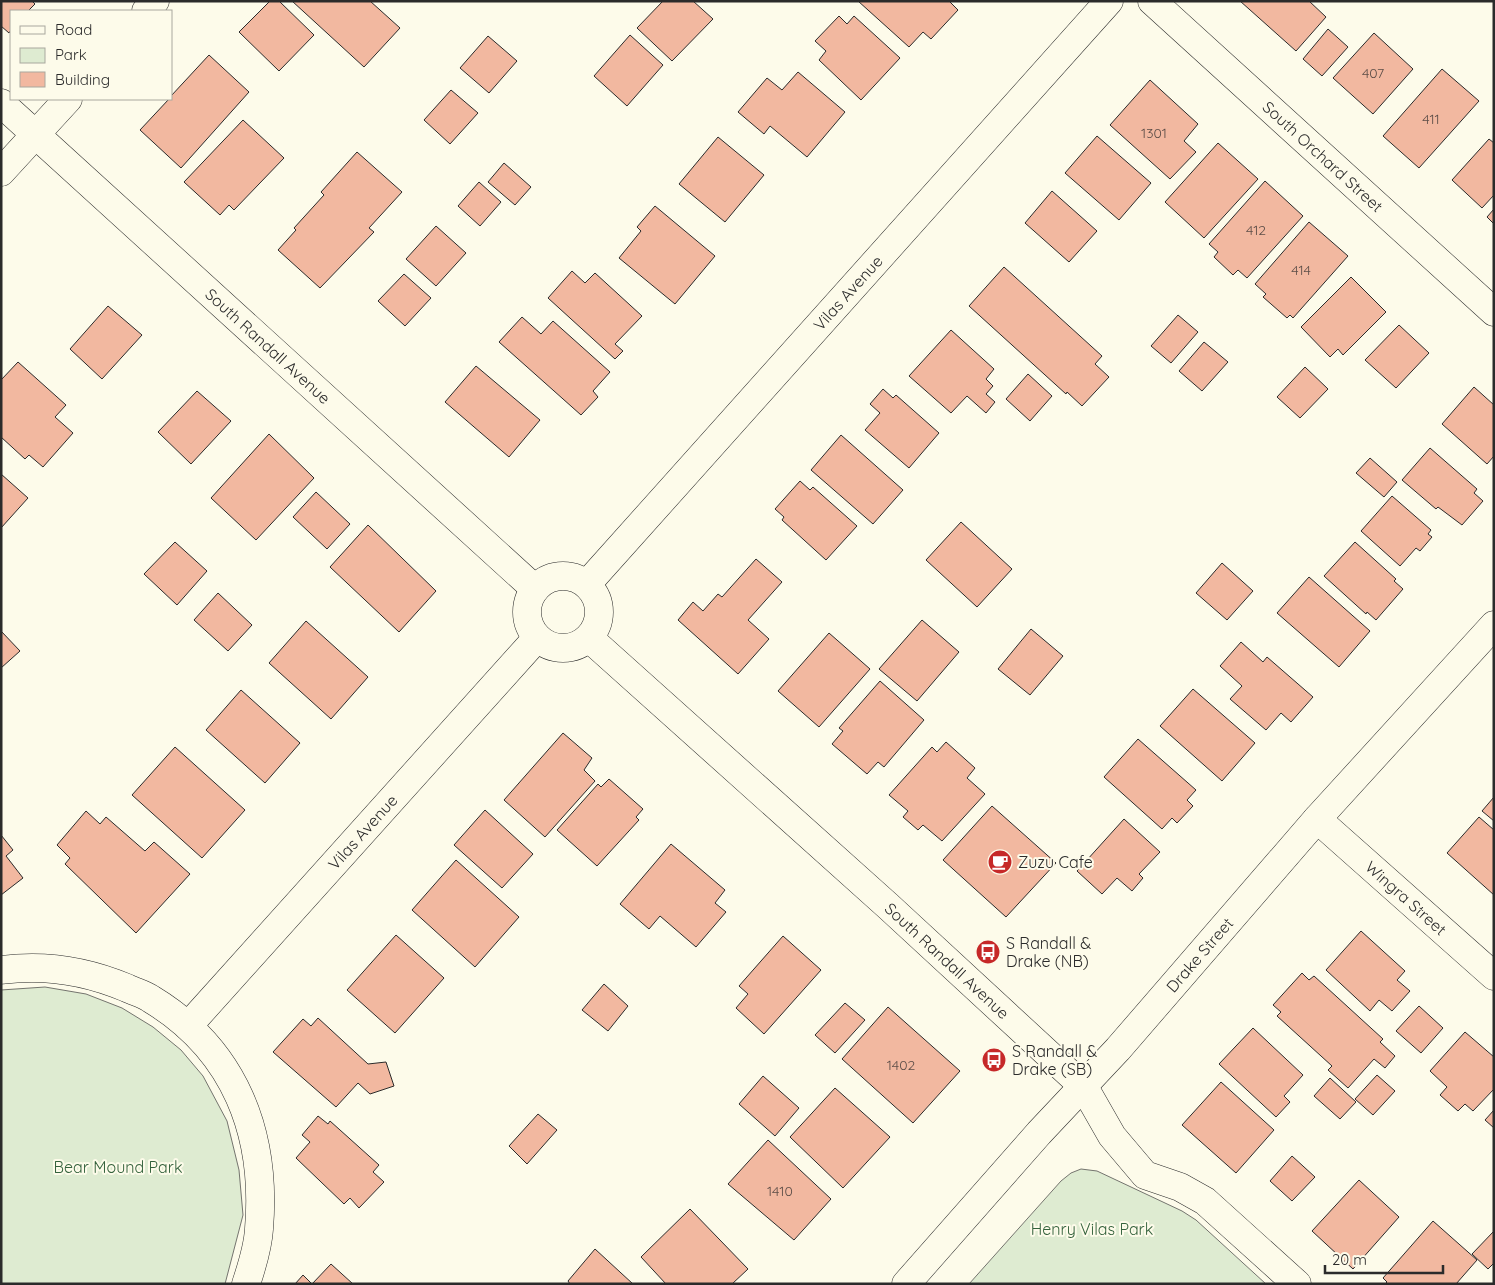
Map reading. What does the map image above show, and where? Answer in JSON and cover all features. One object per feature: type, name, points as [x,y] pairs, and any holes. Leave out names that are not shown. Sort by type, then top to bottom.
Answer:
[{"type":"street","name":"Vilas Avenue","points":[[587,584],[1109,1]]},
{"type":"street","name":"South Orchard Street","points":[[1152,1],[1494,312]]},
{"type":"street","points":[[1,172],[67,100]]},
{"type":"street","name":"South Randall Avenue","points":[[1,103],[535,589]]},
{"type":"street","points":[[560,576],[577,577],[587,584],[599,604],[596,628],[589,638],[569,648],[558,648],[547,645],[530,630],[527,614],[529,598],[544,581],[560,576]]},
{"type":"street","name":"Drake Street","points":[[906,1284],[1039,1133],[1084,1087],[1318,819],[1494,625]]},
{"type":"street","name":"Vilas Avenue","points":[[188,1026],[538,638]]},
{"type":"street","name":"South Randall Avenue","points":[[589,638],[881,899],[1084,1087],[1112,1136],[1145,1175],[1180,1187],[1205,1202],[1297,1284]]},
{"type":"street","name":"Wingra Street","points":[[1318,819],[1494,976]]},
{"type":"street","points":[[1,970],[47,967],[78,972],[116,984],[150,998],[188,1026],[213,1051],[231,1078],[250,1122],[260,1178],[260,1221],[246,1284]]},
{"type":"green space","name":"Bear Mound Park","points":[[45,987],[86,994],[122,1008],[153,1027],[181,1050],[203,1076],[227,1121],[239,1170],[243,1215],[225,1284],[1,1284],[1,990]]},
{"type":"green space","name":"Henry Vilas Park","points":[[1081,1169],[1097,1171],[1182,1211],[1196,1220],[1266,1284],[969,1284],[1061,1181],[1071,1173]]},
{"type":"building","points":[[1,1],[32,1],[35,4],[29,10],[10,10],[9,33],[1,26]]},
{"type":"building","points":[[270,1],[279,1],[314,35],[279,71],[239,32]]},
{"type":"building","points":[[292,1],[370,1],[400,28],[364,67]]},
{"type":"building","points":[[663,1],[693,1],[713,19],[672,61],[637,28]]},
{"type":"building","points":[[858,1],[949,1],[958,10],[931,39],[923,32],[909,47]]},
{"type":"building","points":[[1240,1],[1309,1],[1326,17],[1296,51]]},
{"type":"building","points":[[839,16],[847,24],[854,16],[900,58],[861,100],[819,60],[826,51],[815,41]]},
{"type":"building","points":[[1328,29],[1348,47],[1322,76],[1303,59]]},
{"type":"building","points":[[1374,33],[1413,69],[1373,114],[1333,78]]},
{"type":"building","points":[[630,35],[663,65],[627,106],[594,76]]},
{"type":"building","points":[[488,36],[517,61],[489,93],[460,68]]},
{"type":"building","points":[[209,55],[249,92],[181,168],[140,130],[168,100],[172,100],[172,95]]},
{"type":"building","points":[[1442,69],[1479,101],[1419,168],[1383,136]]},
{"type":"building","points":[[798,72],[845,112],[807,157],[770,126],[764,134],[738,112],[767,78],[782,90]]},
{"type":"building","points":[[1150,80],[1198,124],[1184,141],[1196,152],[1170,179],[1110,125]]},
{"type":"building","points":[[451,90],[478,113],[450,144],[424,120]]},
{"type":"building","points":[[243,120],[284,158],[234,210],[229,205],[220,215],[184,182]]},
{"type":"building","points":[[1097,136],[1151,183],[1119,220],[1065,173]]},
{"type":"building","points":[[718,137],[764,175],[725,222],[679,184]]},
{"type":"building","points":[[1489,139],[1494,143],[1494,195],[1482,208],[1452,180]]},
{"type":"building","points":[[1218,143],[1258,179],[1204,238],[1165,202]]},
{"type":"building","points":[[357,152],[402,192],[369,228],[374,232],[320,288],[278,250],[296,230],[294,228],[324,195],[321,192]]},
{"type":"building","points":[[504,163],[531,187],[515,205],[488,182]]},
{"type":"building","points":[[1265,181],[1303,216],[1247,278],[1238,270],[1233,275],[1214,257],[1218,252],[1209,244]]},
{"type":"building","points":[[479,182],[501,202],[480,226],[458,206]]},
{"type":"building","points":[[1052,191],[1097,231],[1069,262],[1025,223]]},
{"type":"building","points":[[655,206],[715,256],[675,304],[619,258],[641,231],[637,227]]},
{"type":"building","points":[[1494,209],[1494,224],[1487,217]]},
{"type":"building","points":[[1309,222],[1348,256],[1293,318],[1290,315],[1287,318],[1263,297],[1266,294],[1255,284]]},
{"type":"building","points":[[436,226],[466,253],[436,286],[406,259]]},
{"type":"building","points":[[1004,267],[1102,356],[1095,364],[1109,377],[1082,406],[1067,392],[1066,394],[969,306]]},
{"type":"building","points":[[572,271],[585,283],[595,273],[642,316],[615,344],[623,351],[615,359],[548,298]]},
{"type":"building","points":[[404,274],[431,298],[405,326],[378,301]]},
{"type":"building","points":[[1351,277],[1386,312],[1343,355],[1338,349],[1330,357],[1301,327]]},
{"type":"building","points":[[108,306],[142,335],[102,379],[70,349]]},
{"type":"building","points":[[1178,315],[1198,332],[1171,363],[1151,346]]},
{"type":"building","points":[[522,317],[541,334],[553,321],[610,372],[593,391],[598,397],[581,415],[499,342]]},
{"type":"building","points":[[1399,325],[1429,353],[1396,388],[1365,360]]},
{"type":"building","points":[[951,330],[994,369],[986,379],[993,386],[986,394],[995,402],[986,413],[967,396],[951,413],[909,376]]},
{"type":"building","points":[[1204,342],[1228,362],[1202,391],[1179,371]]},
{"type":"building","points":[[18,362],[66,405],[55,417],[73,433],[43,467],[29,455],[25,459],[1,437],[1,380]]},
{"type":"building","points":[[476,366],[540,420],[509,457],[445,402]]},
{"type":"building","points":[[1305,367],[1328,389],[1300,418],[1277,397]]},
{"type":"building","points":[[1028,374],[1052,396],[1030,421],[1006,399]]},
{"type":"building","points":[[1474,387],[1494,405],[1494,456],[1487,464],[1442,424]]},
{"type":"building","points":[[883,389],[893,398],[896,395],[939,433],[909,468],[865,430],[880,413],[870,404]]},
{"type":"building","points":[[197,391],[231,421],[191,464],[158,432]]},
{"type":"building","points":[[269,434],[314,478],[256,540],[211,498]]},
{"type":"building","points":[[841,435],[903,490],[873,524],[811,470]]},
{"type":"building","points":[[1430,448],[1477,489],[1474,493],[1483,501],[1462,525],[1438,507],[1436,509],[1402,480]]},
{"type":"building","points":[[1370,458],[1397,482],[1384,497],[1356,473]]},
{"type":"building","points":[[1,474],[28,498],[1,528]]},
{"type":"building","points":[[800,481],[810,490],[813,487],[857,526],[826,560],[782,520],[784,517],[775,509]]},
{"type":"building","points":[[316,492],[350,524],[327,549],[293,517]]},
{"type":"building","points":[[1392,496],[1431,530],[1428,534],[1432,537],[1420,551],[1416,548],[1400,566],[1361,531]]},
{"type":"building","points":[[961,522],[1012,569],[977,607],[926,560]]},
{"type":"building","points":[[368,525],[436,591],[399,632],[330,567]]},
{"type":"building","points":[[175,542],[207,571],[177,605],[144,574]]},
{"type":"building","points":[[1355,542],[1396,579],[1394,581],[1403,589],[1376,620],[1367,612],[1366,614],[1324,576]]},
{"type":"building","points":[[756,559],[782,582],[748,620],[769,639],[738,674],[678,620],[693,602],[703,611],[718,594],[722,597]]},
{"type":"building","points":[[1222,563],[1253,591],[1227,620],[1196,593]]},
{"type":"building","points":[[1309,577],[1370,631],[1339,667],[1277,613]]},
{"type":"building","points":[[218,593],[252,625],[228,651],[194,620]]},
{"type":"building","points":[[922,620],[959,652],[917,701],[879,669]]},
{"type":"building","points":[[306,621],[368,677],[331,719],[269,663]]},
{"type":"building","points":[[1031,629],[1063,656],[1030,695],[998,669]]},
{"type":"building","points":[[1,631],[20,651],[1,668]]},
{"type":"building","points":[[829,633],[870,669],[819,727],[778,691]]},
{"type":"building","points":[[1241,642],[1263,662],[1267,657],[1313,697],[1291,722],[1281,713],[1266,730],[1230,699],[1242,686],[1220,666]]},
{"type":"building","points":[[880,681],[924,720],[884,767],[878,762],[867,774],[832,744],[843,731],[839,728]]},
{"type":"building","points":[[1193,689],[1255,743],[1222,781],[1160,726]]},
{"type":"building","points":[[241,690],[300,743],[265,783],[206,730]]},
{"type":"building","points":[[563,733],[592,758],[584,770],[595,781],[545,837],[504,800]]},
{"type":"building","points":[[1138,739],[1196,790],[1187,800],[1193,806],[1177,823],[1172,818],[1162,829],[1104,777]]},
{"type":"building","points":[[946,742],[975,768],[967,778],[985,794],[942,841],[923,825],[918,830],[903,817],[908,811],[889,795],[932,747],[937,752]]},
{"type":"building","points":[[175,747],[245,810],[202,858],[132,795]]},
{"type":"building","points":[[609,779],[643,809],[636,817],[639,820],[597,866],[557,830],[598,784],[601,787]]},
{"type":"building","points":[[1494,797],[1494,821],[1482,811]]},
{"type":"building","name":"Zuzu Cafe","points":[[992,806],[1056,863],[1006,917],[943,860]]},
{"type":"building","points":[[485,810],[533,854],[502,888],[454,845]]},
{"type":"building","points":[[86,811],[100,824],[106,817],[145,851],[154,842],[190,874],[136,933],[65,864],[70,858],[57,845]]},
{"type":"building","points":[[1479,817],[1494,830],[1494,895],[1447,853]]},
{"type":"building","points":[[1124,819],[1160,852],[1139,874],[1143,878],[1132,891],[1117,878],[1102,894],[1077,871]]},
{"type":"building","points":[[1,835],[13,850],[6,856],[23,878],[1,895]]},
{"type":"building","points":[[671,844],[725,890],[715,903],[726,912],[696,947],[660,916],[649,929],[620,904]]},
{"type":"building","points":[[456,860],[519,917],[475,967],[412,910]]},
{"type":"building","points":[[1361,931],[1405,971],[1397,980],[1410,991],[1392,1011],[1379,1000],[1370,1011],[1326,970]]},
{"type":"building","points":[[396,935],[444,978],[395,1033],[347,990]]},
{"type":"building","points":[[783,936],[821,970],[764,1034],[736,1008],[748,994],[739,986]]},
{"type":"building","points":[[1302,973],[1309,980],[1314,976],[1383,1039],[1380,1042],[1395,1056],[1385,1068],[1374,1059],[1348,1088],[1328,1070],[1332,1066],[1277,1016],[1281,1012],[1273,1005]]},
{"type":"building","points":[[604,984],[628,1006],[608,1031],[582,1010]]},
{"type":"building","points":[[845,1003],[865,1020],[835,1053],[815,1035]]},
{"type":"building","points":[[1419,1006],[1443,1028],[1421,1053],[1396,1031]]},
{"type":"building","points":[[888,1007],[960,1071],[913,1123],[842,1059]]},
{"type":"building","points":[[318,1018],[368,1064],[386,1062],[394,1086],[370,1094],[358,1083],[336,1107],[273,1052],[303,1019],[311,1026]]},
{"type":"building","points":[[1253,1028],[1303,1075],[1284,1096],[1290,1102],[1276,1117],[1219,1064]]},
{"type":"building","points":[[1465,1032],[1494,1057],[1494,1089],[1473,1111],[1465,1104],[1458,1111],[1440,1095],[1447,1087],[1430,1071]]},
{"type":"building","points":[[1377,1075],[1395,1091],[1373,1115],[1355,1099]]},
{"type":"building","points":[[763,1076],[799,1108],[775,1136],[739,1104]]},
{"type":"building","points":[[1330,1078],[1356,1102],[1340,1119],[1314,1096]]},
{"type":"building","points":[[1221,1082],[1274,1130],[1236,1173],[1182,1125]]},
{"type":"building","points":[[835,1088],[890,1137],[843,1188],[790,1137]]},
{"type":"building","points":[[1494,1110],[1494,1128],[1485,1120]]},
{"type":"building","points":[[538,1114],[557,1130],[527,1164],[509,1146]]},
{"type":"building","points":[[318,1116],[328,1124],[330,1121],[379,1165],[373,1172],[384,1182],[359,1208],[350,1198],[344,1204],[296,1158],[310,1142],[302,1135]]},
{"type":"building","points":[[768,1140],[831,1199],[794,1240],[728,1184]]},
{"type":"building","points":[[1292,1156],[1315,1177],[1292,1201],[1270,1181]]},
{"type":"building","points":[[1359,1180],[1399,1217],[1353,1269],[1312,1231]]},
{"type":"building","points":[[690,1209],[748,1269],[732,1284],[666,1284],[641,1257]]},
{"type":"building","points":[[1433,1221],[1477,1260],[1456,1284],[1385,1284],[1387,1282],[1383,1278]]},
{"type":"building","points":[[1494,1231],[1494,1263],[1488,1269],[1472,1254]]},
{"type":"building","points":[[595,1249],[633,1284],[570,1284],[568,1281]]},
{"type":"building","points":[[331,1264],[353,1284],[312,1284]]},
{"type":"building","points":[[303,1275],[312,1284],[295,1284]]},
{"type":"place","name":"Zuzu Cafe","points":[[1000,862]]},
{"type":"place","name":"S Randall & Drake (NB)","points":[[988,952]]},
{"type":"place","name":"S Randall & Drake (SB)","points":[[994,1060]]}]
